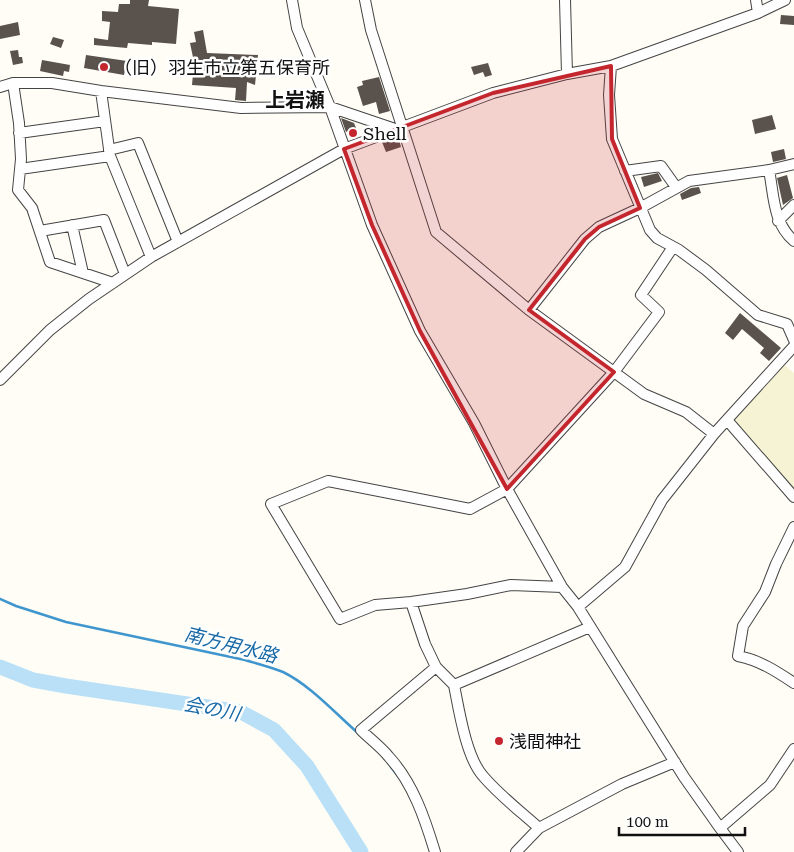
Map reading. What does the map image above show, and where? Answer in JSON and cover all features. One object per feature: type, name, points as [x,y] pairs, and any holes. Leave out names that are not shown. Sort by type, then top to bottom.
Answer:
[{"type":"street","points":[[292,0],[297,28],[330,107],[372,225],[420,331],[474,424],[507,489],[562,587],[578,608],[675,762],[738,852]]},
{"type":"street","points":[[365,0],[371,30],[398,128],[436,232],[529,310],[644,394],[686,412],[714,434]]},
{"type":"street","points":[[565,0],[567,74]]},
{"type":"street","points":[[756,0],[758,13]]},
{"type":"street","points":[[0,380],[50,330],[89,299],[151,256],[344,149],[493,93],[567,74],[611,66],[758,13],[785,0]]},
{"type":"street","points":[[611,66],[609,95],[612,139],[640,208],[654,234],[706,270],[758,316],[787,324],[794,340]]},
{"type":"street","points":[[0,87],[14,83],[52,83],[101,91],[241,108],[330,107],[398,128]]},
{"type":"street","points":[[14,83],[19,133],[20,169],[18,190],[32,208],[50,262],[113,282]]},
{"type":"street","points":[[101,91],[109,153],[151,256]]},
{"type":"street","points":[[19,133],[105,121]]},
{"type":"street","points":[[20,169],[109,153],[138,143],[178,242]]},
{"type":"street","points":[[529,310],[585,239],[599,227],[640,208],[689,181],[770,170],[794,164]]},
{"type":"street","points":[[625,171],[661,166],[676,187]]},
{"type":"street","points":[[770,170],[778,221],[785,234],[794,241]]},
{"type":"street","points":[[778,221],[794,204]]},
{"type":"street","points":[[40,231],[104,220],[125,274]]},
{"type":"street","points":[[72,226],[83,273]]},
{"type":"street","points":[[562,587],[511,585],[467,594],[375,605],[340,620],[271,504],[328,481],[470,509],[507,489],[614,372],[659,312],[641,295],[674,247]]},
{"type":"street","points":[[578,608],[625,567],[662,500],[726,420],[794,346]]},
{"type":"street","points":[[726,420],[794,497]]},
{"type":"street","points":[[794,527],[765,592],[743,626],[738,656],[751,659],[773,669],[794,683]]},
{"type":"street","points":[[411,602],[425,644],[436,667],[454,685],[465,734],[473,759],[482,775],[539,828]]},
{"type":"street","points":[[454,685],[590,627]]},
{"type":"street","points":[[435,852],[416,800],[404,778],[390,757],[361,730],[436,667]]},
{"type":"street","points":[[720,828],[770,785],[793,755]]},
{"type":"street","points":[[516,852],[539,828],[622,784],[675,762]]},
{"type":"highlighted area","points":[[611,66],[612,139],[640,208],[599,227],[585,239],[529,310],[614,372],[507,489],[420,331],[372,225],[344,149],[493,93]]},
{"type":"shaded area","points":[[783,364],[794,373],[794,490],[731,423]]},
{"type":"building","points":[[130,0],[149,0],[148,6],[179,9],[176,44],[128,43],[127,48],[94,45],[94,38],[108,40],[110,22],[102,21],[102,11],[118,12],[119,4],[130,4]]},
{"type":"building","points":[[781,15],[794,16],[794,25],[780,24]]},
{"type":"building","points":[[18,22],[20,35],[0,39],[0,26]]},
{"type":"building","points":[[203,30],[207,53],[258,55],[255,85],[247,82],[246,101],[235,100],[236,88],[192,85],[194,62],[190,43],[196,42],[194,32]]},
{"type":"building","points":[[53,37],[64,40],[61,48],[50,44]]},
{"type":"building","points":[[18,50],[19,57],[22,57],[23,63],[13,65],[10,51]]},
{"type":"building","points":[[86,55],[127,61],[124,75],[84,68]]},
{"type":"building","points":[[42,60],[70,65],[69,72],[64,71],[63,76],[40,71]]},
{"type":"building","points":[[488,63],[492,75],[485,77],[483,72],[474,75],[471,67]]},
{"type":"building","points":[[379,77],[390,111],[379,114],[376,102],[363,106],[357,87],[363,85],[362,81]]},
{"type":"building","points":[[772,115],[776,129],[755,134],[752,120]]},
{"type":"building","points":[[341,118],[354,123],[356,128],[346,132]]},
{"type":"building","points":[[398,136],[401,147],[386,152],[382,142]]},
{"type":"building","points":[[784,149],[786,159],[773,162],[771,152]]},
{"type":"building","points":[[658,173],[662,181],[644,187],[641,177]]},
{"type":"building","points":[[787,175],[793,198],[783,205],[777,178]]},
{"type":"building","points":[[699,187],[701,193],[682,200],[680,194],[691,188]]},
{"type":"building","points":[[740,313],[781,348],[769,361],[760,353],[764,348],[742,329],[733,340],[725,333]]},
{"type":"waterway","name":"南方用水路","points":[[0,599],[66,622],[245,660],[278,670],[303,684],[359,734]]},
{"type":"waterway","name":"会の川","points":[[0,667],[33,680],[241,712],[274,730],[307,766],[361,852]]},
{"type":"waterway","name":"南方用水路","points":[[391,767],[398,776]]},
{"type":"place","name":"（旧）羽生市立第五保育所","points":[[104,67]]},
{"type":"place","name":"Shell","points":[[353,133]]},
{"type":"place","name":"浅間神社","points":[[499,741]]},
{"type":"district","name":"上岩瀬","points":[[295,100]]}]
